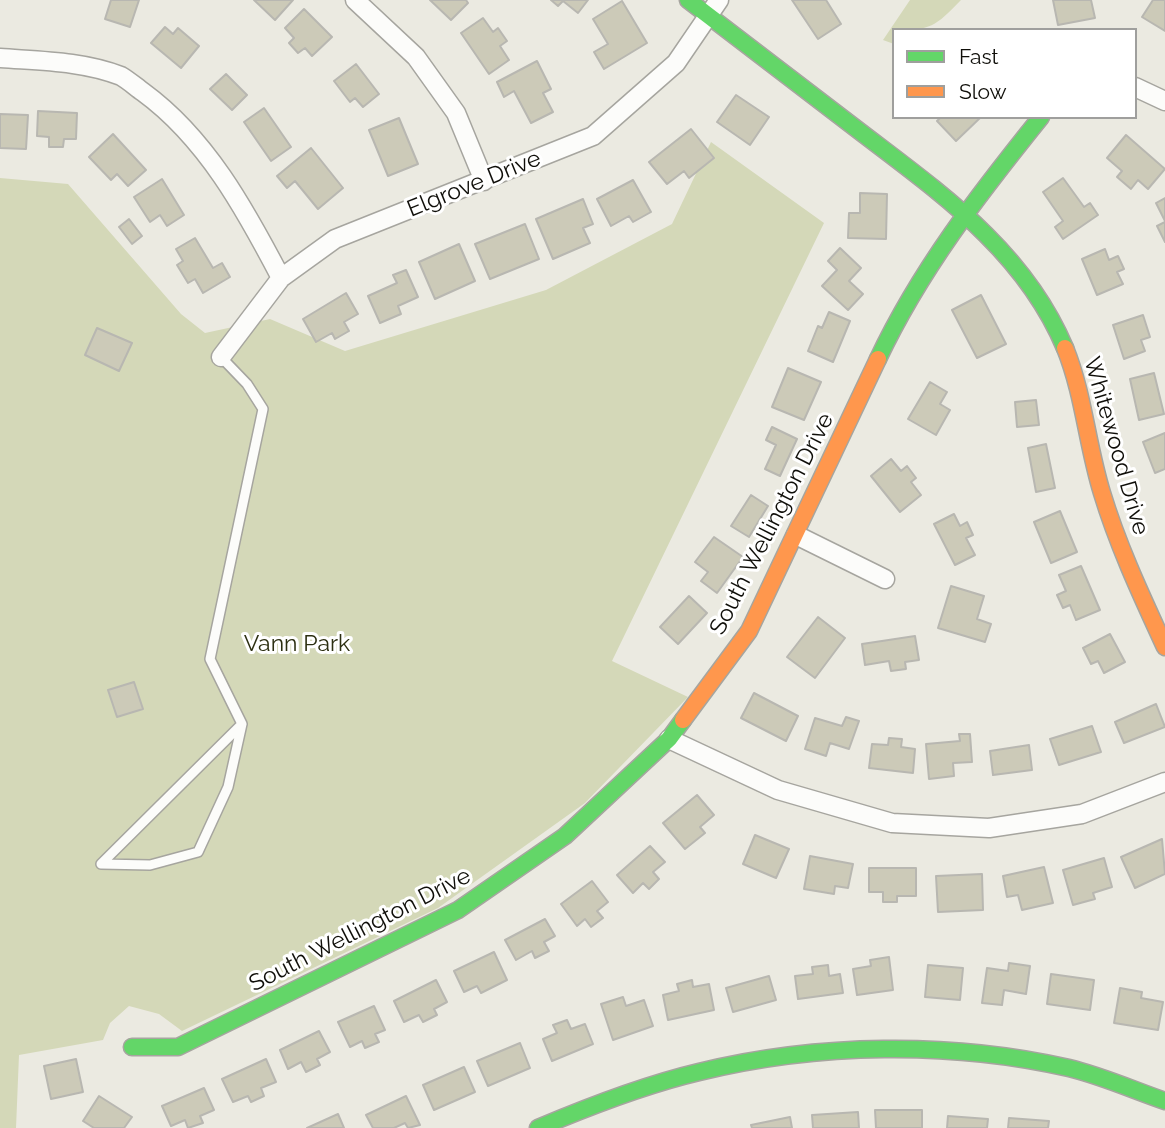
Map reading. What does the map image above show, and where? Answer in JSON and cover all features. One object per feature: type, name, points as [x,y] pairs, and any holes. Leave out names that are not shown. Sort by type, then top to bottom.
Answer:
[{"type":"street","points":[[355,0],[416,57],[456,113],[484,181]]},
{"type":"street","name":"Whitewood Drive","points":[[688,0],[713,7],[965,212],[999,243],[1042,297],[1077,382],[1102,492],[1130,569],[1165,647]]},
{"type":"street","name":"Elgrove Drive","points":[[221,357],[281,278],[335,239],[593,136],[676,63],[713,7]]},
{"type":"street","points":[[0,58],[69,63],[122,77],[167,109],[217,169],[246,211],[281,278]]},
{"type":"street","points":[[1137,88],[1165,102]]},
{"type":"street","name":"South Wellington Drive","points":[[132,1047],[178,1047],[458,910],[565,836],[669,739],[749,631],[903,306],[965,212],[1039,119]]},
{"type":"street","points":[[796,535],[884,579]]},
{"type":"street","points":[[669,739],[778,790],[892,823],[989,828],[1082,814],[1165,782]]},
{"type":"street","points":[[538,1128],[579,1111],[700,1071],[815,1054],[996,1056],[1070,1069],[1165,1101]]},
{"type":"lane","points":[[221,357],[247,384],[263,409],[209,659],[242,724],[228,787],[198,852],[150,865],[101,863],[242,724]]},
{"type":"green space","points":[[910,0],[961,0],[932,25],[925,28],[892,28],[892,43],[883,40]]},
{"type":"green space","name":"Vann Park","points":[[711,142],[824,223],[612,661],[688,697],[585,803],[438,908],[182,1031],[159,1014],[129,1006],[110,1023],[103,1040],[19,1055],[16,1128],[0,1128],[0,178],[68,184],[181,314],[205,333],[270,319],[345,351],[546,290],[672,224]]},
{"type":"building","points":[[111,0],[139,0],[130,27],[105,19]]},
{"type":"building","points":[[254,0],[293,0],[275,20]]},
{"type":"building","points":[[430,0],[466,0],[468,3],[451,20]]},
{"type":"building","points":[[551,0],[588,0],[578,13],[563,1],[558,6]]},
{"type":"building","points":[[792,0],[826,0],[841,24],[818,39]]},
{"type":"building","points":[[1053,0],[1091,0],[1095,18],[1058,25]]},
{"type":"building","points":[[1153,0],[1165,0],[1165,31],[1142,17]]},
{"type":"building","points":[[622,1],[647,43],[604,69],[594,52],[608,44],[593,19]]},
{"type":"building","points":[[304,9],[332,37],[312,56],[305,48],[298,53],[289,43],[294,38],[285,28]]},
{"type":"building","points":[[483,18],[493,32],[498,28],[507,41],[500,46],[509,60],[489,74],[461,33]]},
{"type":"building","points":[[165,27],[173,34],[178,28],[199,46],[181,68],[151,43]]},
{"type":"building","points":[[537,61],[551,89],[543,93],[553,112],[531,123],[514,91],[504,97],[497,82]]},
{"type":"building","points":[[356,64],[379,94],[363,107],[355,98],[350,102],[334,81]]},
{"type":"building","points":[[226,74],[247,95],[232,110],[210,89]]},
{"type":"building","points":[[736,95],[769,117],[750,145],[717,122]]},
{"type":"building","points":[[264,108],[291,147],[271,161],[244,122]]},
{"type":"building","points":[[38,111],[77,113],[76,139],[64,139],[63,147],[49,147],[49,137],[37,136]]},
{"type":"building","points":[[0,114],[28,115],[26,149],[0,148]]},
{"type":"building","points":[[399,118],[418,164],[388,176],[369,130]]},
{"type":"building","points":[[939,119],[979,119],[956,141],[937,121]]},
{"type":"building","points":[[691,129],[714,158],[689,178],[684,171],[667,184],[649,162]]},
{"type":"building","points":[[113,134],[146,170],[128,186],[117,174],[111,180],[89,157]]},
{"type":"building","points":[[1126,135],[1165,169],[1148,189],[1138,180],[1131,189],[1117,177],[1122,171],[1107,158]]},
{"type":"building","points":[[311,148],[343,188],[318,209],[295,181],[287,188],[277,176]]},
{"type":"building","points":[[1063,178],[1084,207],[1090,203],[1098,215],[1063,239],[1055,227],[1063,221],[1043,192]]},
{"type":"building","points":[[162,179],[184,215],[167,226],[160,215],[150,222],[134,197]]},
{"type":"building","points":[[633,180],[651,212],[633,222],[629,216],[611,226],[597,199]]},
{"type":"building","points":[[860,193],[887,194],[886,239],[848,238],[849,213],[860,213]]},
{"type":"building","points":[[1165,198],[1165,221],[1156,203]]},
{"type":"building","points":[[583,199],[593,224],[583,228],[590,243],[553,259],[536,219]]},
{"type":"building","points":[[129,219],[142,236],[132,244],[119,227]]},
{"type":"building","points":[[1165,222],[1165,242],[1157,226]]},
{"type":"building","points":[[525,224],[539,259],[490,279],[475,244]]},
{"type":"building","points":[[195,238],[213,268],[222,263],[230,277],[203,293],[195,279],[188,283],[177,265],[183,261],[176,249]]},
{"type":"building","points":[[459,244],[475,281],[435,299],[419,262]]},
{"type":"building","points":[[840,248],[861,268],[849,281],[863,294],[848,310],[822,286],[837,270],[828,261]]},
{"type":"building","points":[[1105,249],[1109,260],[1118,256],[1124,269],[1117,272],[1123,284],[1097,295],[1082,259]]},
{"type":"building","points":[[406,270],[418,297],[398,306],[401,314],[380,323],[368,296],[397,283],[393,275]]},
{"type":"building","points":[[346,293],[358,314],[344,322],[349,331],[335,339],[332,333],[316,342],[303,319]]},
{"type":"building","points":[[981,295],[1006,344],[977,358],[952,310]]},
{"type":"building","points":[[829,312],[850,321],[833,362],[808,351],[818,326],[822,328]]},
{"type":"building","points":[[1143,315],[1150,337],[1141,340],[1145,351],[1124,359],[1113,325]]},
{"type":"building","points":[[97,328],[132,343],[119,371],[85,355]]},
{"type":"building","points":[[788,368],[821,382],[804,420],[772,407]]},
{"type":"building","points":[[1154,373],[1164,414],[1139,420],[1130,379]]},
{"type":"building","points":[[930,382],[947,392],[940,404],[950,410],[936,435],[908,419]]},
{"type":"building","points":[[1036,400],[1039,425],[1017,427],[1015,402]]},
{"type":"building","points":[[772,427],[797,439],[780,476],[765,469],[776,445],[766,440]]},
{"type":"building","points":[[1165,433],[1165,469],[1155,473],[1143,442]]},
{"type":"building","points":[[1046,444],[1055,488],[1036,492],[1028,448]]},
{"type":"building","points":[[891,459],[901,471],[907,466],[916,478],[911,482],[921,495],[900,512],[871,476]]},
{"type":"building","points":[[751,495],[768,506],[749,537],[731,526]]},
{"type":"building","points":[[1060,511],[1077,552],[1051,563],[1034,522]]},
{"type":"building","points":[[954,514],[960,526],[967,522],[973,535],[966,538],[975,555],[955,565],[934,524]]},
{"type":"building","points":[[714,537],[743,557],[717,593],[701,581],[708,572],[695,562]]},
{"type":"building","points":[[1081,566],[1100,610],[1076,620],[1070,605],[1063,608],[1057,595],[1066,591],[1059,575]]},
{"type":"building","points":[[951,586],[984,596],[977,619],[991,624],[985,642],[938,628]]},
{"type":"building","points":[[689,596],[707,613],[678,644],[660,627]]},
{"type":"building","points":[[818,617],[845,638],[815,678],[787,657]]},
{"type":"building","points":[[1110,634],[1125,662],[1104,673],[1098,661],[1091,664],[1083,648]]},
{"type":"building","points":[[915,636],[919,660],[905,662],[906,669],[891,671],[889,661],[865,665],[862,644]]},
{"type":"building","points":[[134,682],[143,709],[117,717],[108,690]]},
{"type":"building","points":[[754,693],[798,716],[786,741],[741,718]]},
{"type":"building","points":[[1156,704],[1165,727],[1124,743],[1115,722]]},
{"type":"building","points":[[846,717],[859,721],[849,749],[830,743],[826,756],[805,749],[815,718],[842,726]]},
{"type":"building","points":[[1092,726],[1101,752],[1059,765],[1050,739]]},
{"type":"building","points":[[959,734],[970,734],[972,762],[953,763],[954,776],[929,779],[926,744],[960,741]]},
{"type":"building","points":[[889,738],[902,739],[901,747],[915,749],[913,773],[869,768],[872,744],[888,745]]},
{"type":"building","points":[[1029,745],[1032,770],[993,775],[990,751]]},
{"type":"building","points":[[697,795],[714,815],[700,827],[705,833],[685,849],[663,823]]},
{"type":"building","points":[[755,835],[789,849],[776,878],[743,864]]},
{"type":"building","points":[[1162,839],[1165,874],[1135,888],[1121,857]]},
{"type":"building","points":[[650,846],[665,862],[653,872],[659,879],[649,889],[643,883],[633,893],[617,875]]},
{"type":"building","points":[[810,856],[853,864],[848,888],[835,886],[834,894],[804,889]]},
{"type":"building","points":[[1104,858],[1112,887],[1093,893],[1095,899],[1073,905],[1063,870]]},
{"type":"building","points":[[1044,867],[1053,903],[1022,910],[1018,895],[1007,897],[1003,876]]},
{"type":"building","points":[[869,868],[916,868],[916,896],[897,896],[897,902],[883,902],[883,892],[869,892]]},
{"type":"building","points":[[982,874],[983,910],[938,912],[936,876]]},
{"type":"building","points":[[592,881],[608,902],[597,911],[603,918],[591,927],[585,919],[577,926],[561,904]]},
{"type":"building","points":[[545,919],[555,936],[544,942],[549,951],[535,958],[532,951],[516,960],[505,940]]},
{"type":"building","points":[[494,952],[507,980],[481,993],[477,986],[464,992],[454,971]]},
{"type":"building","points":[[889,957],[893,990],[857,995],[853,969],[871,966],[870,960]]},
{"type":"building","points":[[1009,963],[1030,966],[1026,994],[1004,990],[1002,1005],[982,1003],[987,968],[1008,971]]},
{"type":"building","points":[[828,965],[829,976],[840,974],[843,993],[798,999],[795,976],[813,974],[812,967]]},
{"type":"building","points":[[928,965],[963,968],[960,1000],[925,997]]},
{"type":"building","points":[[1051,974],[1094,980],[1090,1010],[1047,1004]]},
{"type":"building","points":[[769,976],[776,1000],[733,1012],[726,988]]},
{"type":"building","points":[[436,980],[447,1002],[434,1009],[437,1015],[423,1022],[419,1015],[404,1022],[394,1001]]},
{"type":"building","points":[[692,980],[693,987],[709,984],[714,1010],[668,1020],[663,995],[679,991],[677,984]]},
{"type":"building","points":[[1120,988],[1142,992],[1141,998],[1163,1002],[1158,1030],[1114,1023]]},
{"type":"building","points":[[623,997],[626,1006],[644,1000],[653,1026],[613,1040],[601,1004]]},
{"type":"building","points":[[374,1006],[385,1030],[375,1034],[379,1042],[365,1048],[362,1041],[350,1047],[338,1022]]},
{"type":"building","points":[[567,1020],[571,1029],[585,1024],[593,1044],[552,1061],[543,1039],[557,1033],[553,1025]]},
{"type":"building","points":[[319,1031],[330,1052],[317,1059],[320,1065],[306,1072],[301,1062],[288,1069],[280,1050]]},
{"type":"building","points":[[520,1043],[530,1068],[488,1086],[477,1061]]},
{"type":"building","points":[[76,1059],[83,1092],[51,1099],[44,1066]]},
{"type":"building","points":[[266,1059],[276,1082],[261,1088],[264,1096],[251,1102],[248,1096],[233,1102],[222,1079]]},
{"type":"building","points":[[464,1067],[475,1092],[434,1110],[423,1085]]},
{"type":"building","points":[[204,1088],[214,1110],[200,1116],[203,1123],[188,1128],[185,1120],[171,1126],[162,1106]]},
{"type":"building","points":[[99,1096],[132,1117],[124,1128],[94,1128],[83,1121]]},
{"type":"building","points":[[406,1096],[420,1125],[408,1128],[405,1123],[394,1128],[373,1128],[366,1115]]},
{"type":"building","points":[[875,1110],[922,1110],[922,1128],[876,1128]]},
{"type":"building","points":[[858,1112],[859,1128],[813,1128],[812,1115]]},
{"type":"building","points":[[338,1114],[344,1128],[307,1128]]},
{"type":"building","points":[[948,1116],[988,1119],[987,1128],[947,1128]]},
{"type":"building","points":[[790,1117],[792,1128],[752,1128],[751,1125]]},
{"type":"building","points":[[1009,1118],[1049,1121],[1048,1128],[1008,1128]]},
{"type":"traffic: fast","points":[[688,0],[948,200],[1003,252],[1027,281],[1048,313],[1065,348]]},
{"type":"traffic: fast","points":[[878,359],[912,294],[952,233],[1039,119]]},
{"type":"traffic: fast","points":[[132,1047],[178,1047],[458,910],[565,836],[669,739],[683,720]]},
{"type":"traffic: fast","points":[[538,1128],[678,1077],[744,1062],[837,1051],[931,1050],[1024,1059],[1081,1071],[1165,1101]]},
{"type":"traffic: slow","points":[[1065,348],[1077,384],[1108,513],[1165,647]]},
{"type":"traffic: slow","points":[[683,720],[749,631],[878,359]]}]
